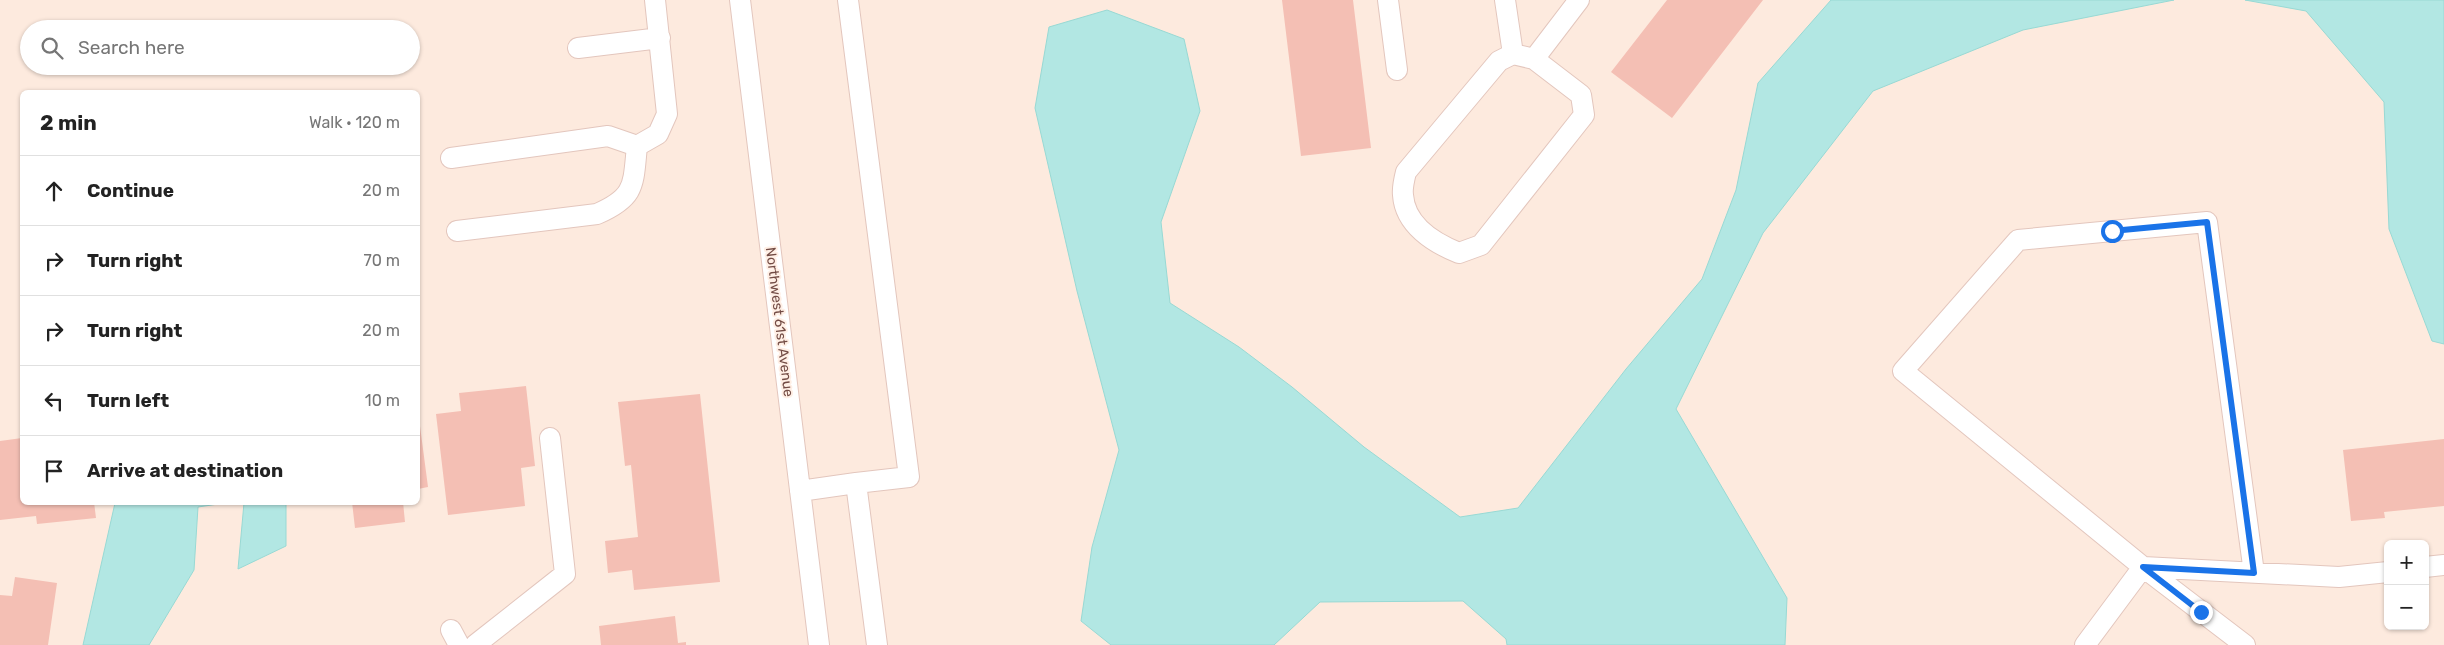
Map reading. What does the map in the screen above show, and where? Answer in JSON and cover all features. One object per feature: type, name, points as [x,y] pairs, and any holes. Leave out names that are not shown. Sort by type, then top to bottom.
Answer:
[{"type":"lane","points":[[451,158],[608,136],[637,146],[658,134],[668,114],[655,0]]},
{"type":"lane","name":"Northwest 61st Avenue","points":[[740,0],[819,645]]},
{"type":"lane","points":[[800,491],[909,477],[848,0]]},
{"type":"lane","points":[[1388,0],[1397,70]]},
{"type":"lane","points":[[1505,0],[1514,54]]},
{"type":"lane","points":[[1534,60],[1579,0]]},
{"type":"lane","points":[[578,48],[660,38]]},
{"type":"lane","points":[[1514,54],[1534,60],[1581,95],[1584,115],[1481,246],[1459,253],[1435,243],[1406,214],[1402,194],[1406,172],[1499,61],[1514,54]]},
{"type":"lane","points":[[457,231],[596,214],[616,205],[633,186],[637,146]]},
{"type":"lane","points":[[2245,645],[2143,567],[1903,371],[2018,240],[2207,222],[2254,573]]},
{"type":"lane","points":[[475,645],[565,574],[550,438]]},
{"type":"lane","points":[[856,483],[878,645]]},
{"type":"lane","points":[[2429,567],[2444,565]]},
{"type":"lane","points":[[2143,567],[2339,577],[2384,572]]},
{"type":"lane","points":[[2086,645],[2143,567]]},
{"type":"water","points":[[1831,0],[2174,0],[2023,30],[1873,91],[1763,233],[1676,409],[1787,598],[1785,645],[1507,645],[1506,639],[1463,601],[1320,602],[1274,645],[1111,645],[1081,621],[1092,547],[1119,450],[1077,291],[1035,108],[1049,27],[1107,10],[1184,39],[1200,111],[1161,222],[1170,303],[1239,347],[1292,387],[1364,447],[1460,517],[1518,508],[1626,369],[1702,279],[1736,190],[1758,83]]},
{"type":"water","points":[[2245,0],[2444,0],[2444,344],[2432,341],[2389,229],[2384,102],[2306,11]]},
{"type":"water","points":[[115,505],[212,505],[198,507],[194,570],[149,645],[83,645]]},
{"type":"water","points":[[244,505],[286,505],[286,546],[238,569]]},
{"type":"building","points":[[1282,0],[1353,0],[1371,148],[1301,156]]},
{"type":"building","points":[[1667,0],[1763,0],[1672,118],[1611,72]]},
{"type":"building","points":[[526,386],[535,466],[521,468],[525,506],[448,515],[436,414],[461,411],[459,393]]},
{"type":"building","points":[[700,394],[720,582],[634,590],[632,570],[608,573],[605,541],[638,537],[631,465],[625,466],[618,402]]},
{"type":"building","points":[[420,426],[428,487],[420,489]]},
{"type":"building","points":[[20,438],[20,505],[94,505],[96,518],[37,524],[36,516],[0,520],[0,441]]},
{"type":"building","points":[[2444,439],[2444,506],[2384,512],[2385,518],[2351,521],[2343,450]]},
{"type":"building","points":[[352,505],[403,505],[405,522],[355,528]]},
{"type":"building","points":[[15,577],[57,583],[48,645],[0,645],[0,595],[12,596]]},
{"type":"building","points":[[675,616],[678,643],[686,642],[686,645],[601,645],[599,626]]},
{"type":"route","points":[[2112,231],[2207,222],[2254,573],[2143,567],[2201,612]]}]
